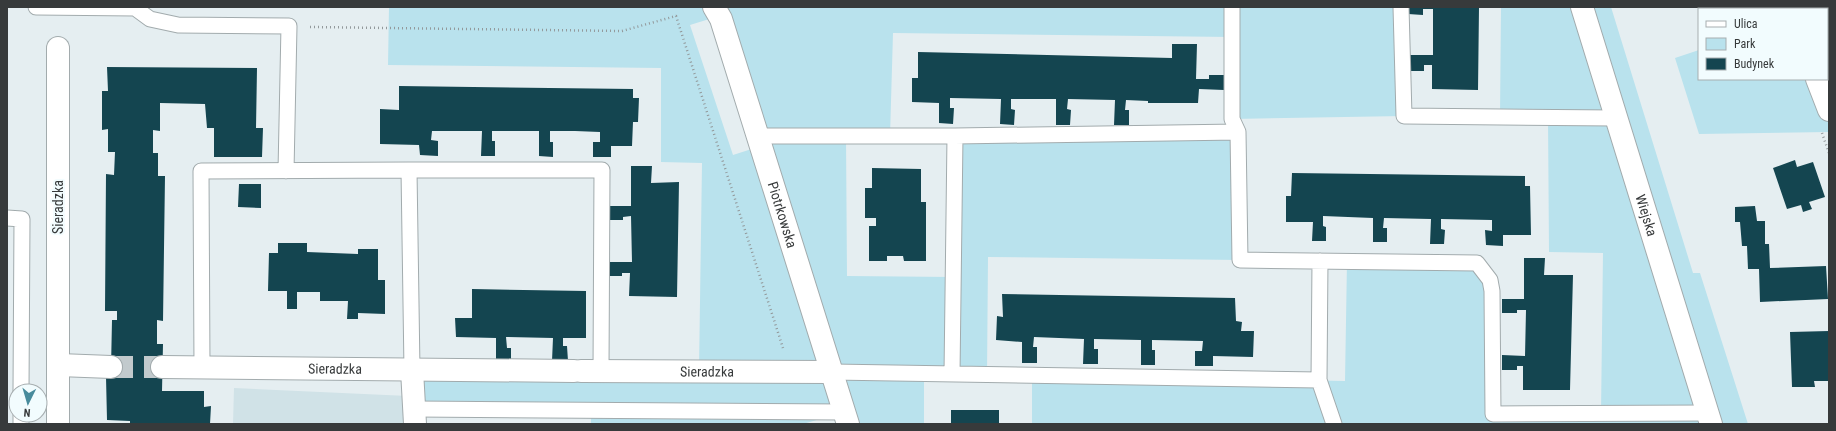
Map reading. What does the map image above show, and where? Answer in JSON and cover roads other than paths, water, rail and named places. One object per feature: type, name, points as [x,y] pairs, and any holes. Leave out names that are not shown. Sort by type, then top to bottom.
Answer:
[{"type":"street","name":"Piotrkowska","points":[[714,7],[721,19],[846,418]]},
{"type":"street","name":"Wiejska","points":[[1582,7],[1615,118],[1709,418]]},
{"type":"street","name":"Sieradzka","points":[[58,48],[58,424]]},
{"type":"street","points":[[1817,80],[1829,110]]},
{"type":"street","points":[[59,366],[111,367]]},
{"type":"street","name":"Sieradzka","points":[[162,368],[832,372]]},
{"type":"street","points":[[412,370],[415,417]]},
{"type":"lane","points":[[36,7],[135,8],[178,25],[289,26],[286,171]]},
{"type":"lane","points":[[1232,7],[1232,119],[1238,132],[1240,260],[1477,263],[1490,280],[1492,291],[1493,414],[1709,418]]},
{"type":"lane","points":[[1401,7],[1404,116],[1615,118]]},
{"type":"lane","points":[[758,136],[955,136],[1238,132]]},
{"type":"lane","points":[[952,374],[955,136]]},
{"type":"lane","points":[[408,170],[412,370]]},
{"type":"lane","points":[[202,368],[201,171],[602,170],[585,371]]},
{"type":"lane","points":[[7,218],[22,218],[21,383]]},
{"type":"lane","points":[[1320,261],[1320,380],[1334,424]]},
{"type":"lane","points":[[832,372],[1320,380]]},
{"type":"lane","points":[[415,417],[846,418]]},
{"type":"tunnel","points":[[111,367],[162,367]]}]
